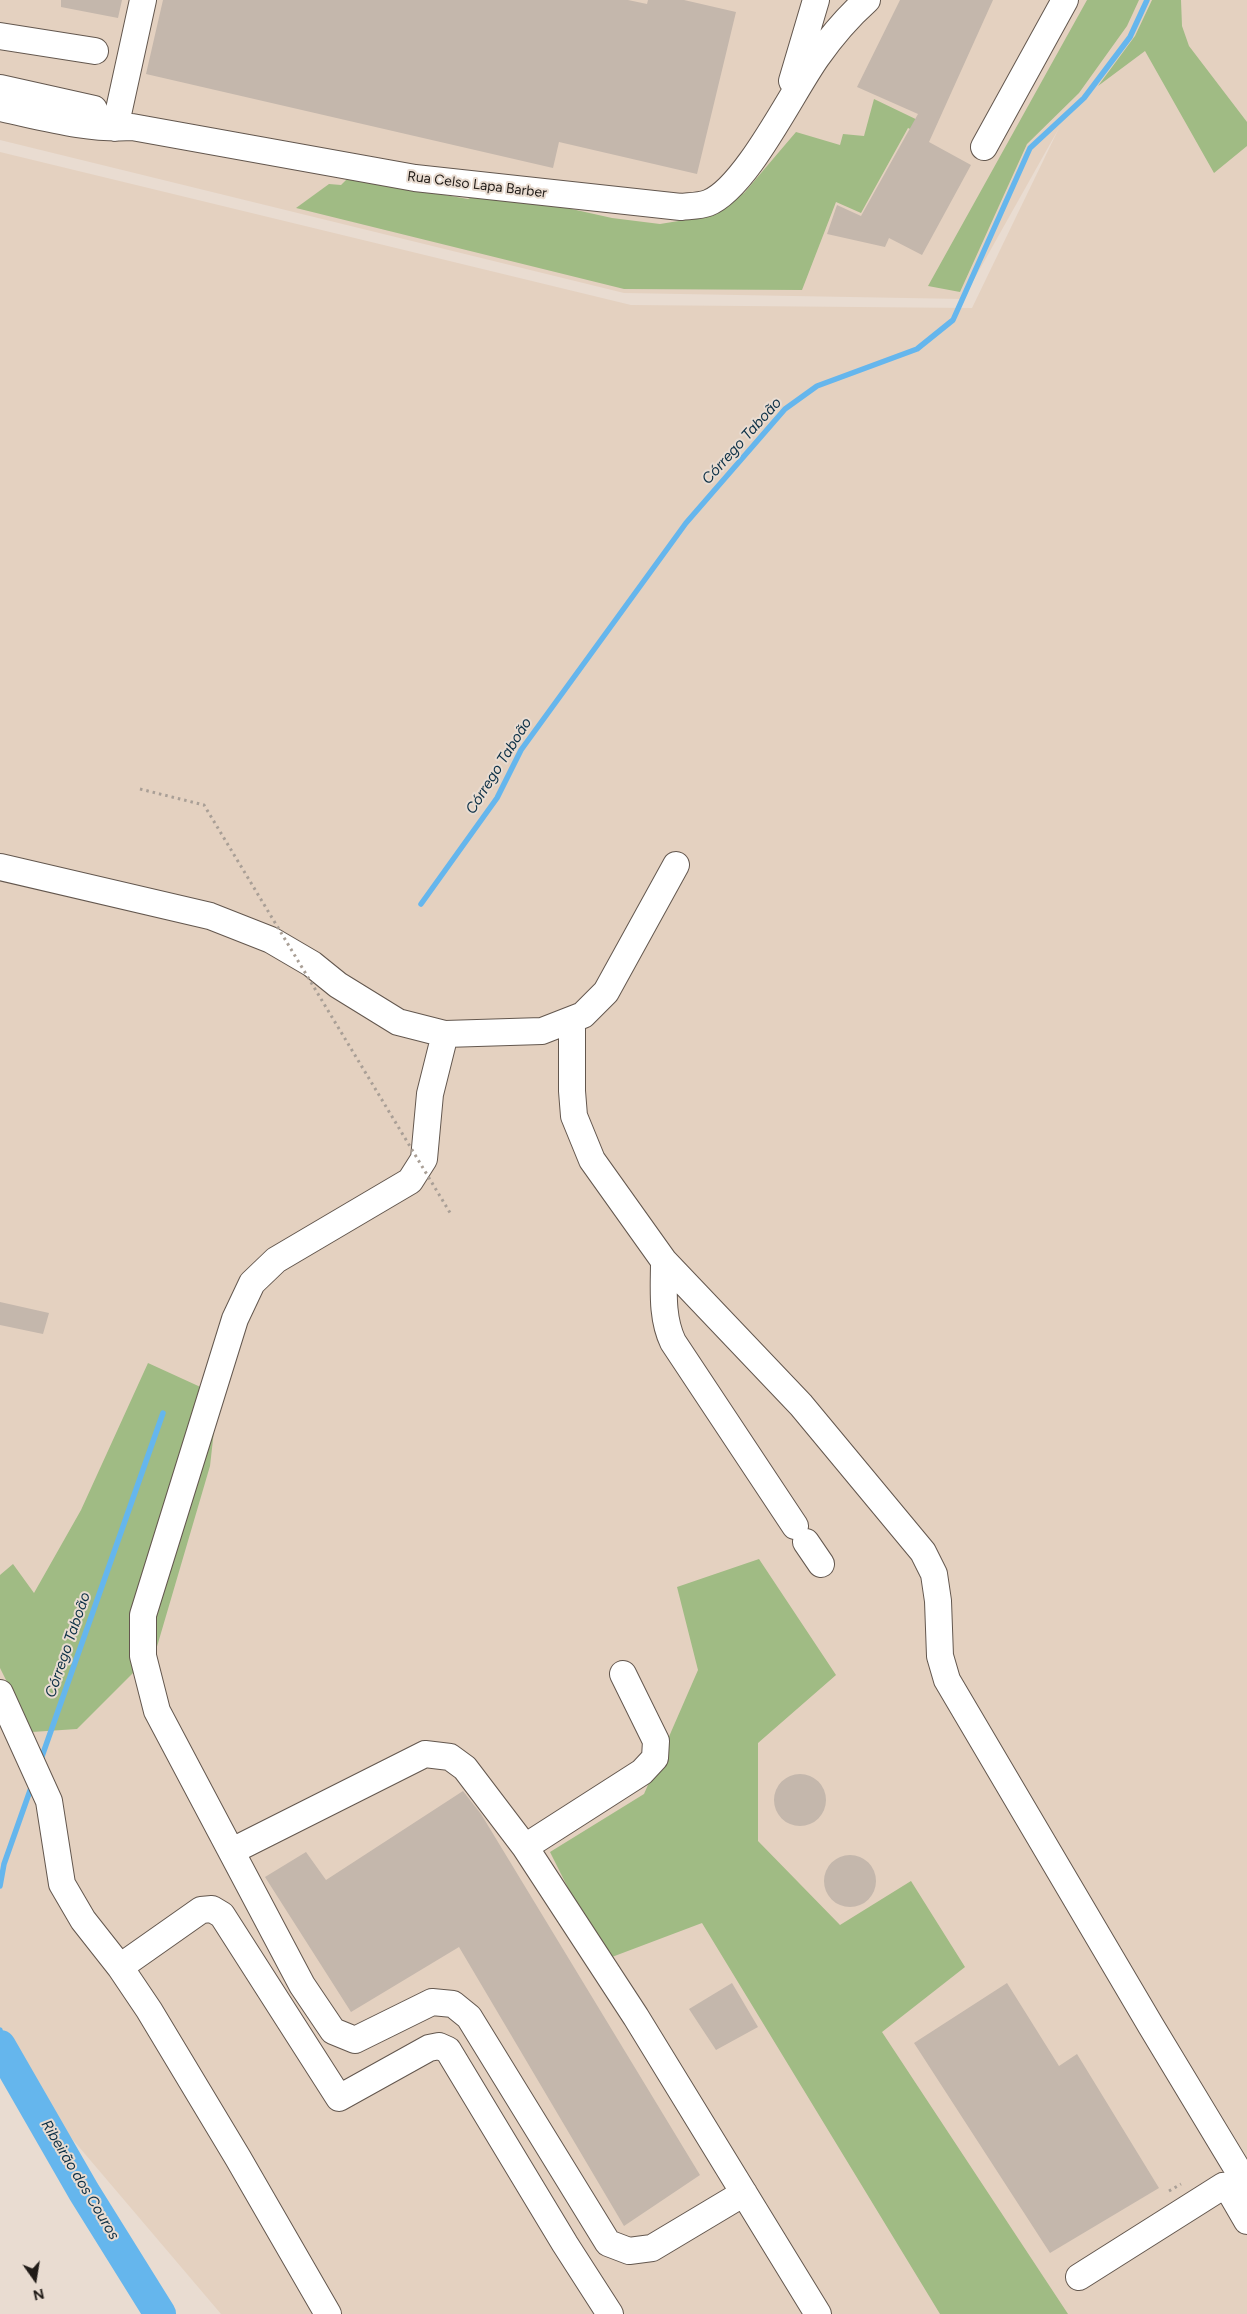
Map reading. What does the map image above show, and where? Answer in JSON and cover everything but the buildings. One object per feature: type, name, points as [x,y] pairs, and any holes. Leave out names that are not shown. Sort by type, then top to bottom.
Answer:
[{"type":"lane","points":[[121,123],[143,0]]},
{"type":"lane","points":[[984,147],[1065,0]]},
{"type":"lane","points":[[813,1],[860,7]]},
{"type":"lane","name":"Rua Celso Lapa Barber","points":[[782,113],[813,1]]},
{"type":"lane","name":"Rua Celso Lapa Barber","points":[[0,88],[121,123],[415,178],[681,207],[708,203],[734,183],[759,150],[817,57],[860,7]]},
{"type":"lane","points":[[0,36],[95,51]]},
{"type":"lane","name":"Rua Celso Lapa Barber","points":[[0,108],[57,120],[121,123]]},
{"type":"lane","points":[[0,867],[210,916],[271,940],[312,964],[338,985],[398,1022],[445,1034],[542,1031],[582,1016],[606,992],[676,865]]},
{"type":"lane","points":[[572,1020],[574,1116],[592,1160],[664,1261],[800,1405],[923,1552],[934,1574],[938,1601],[940,1656],[947,1680],[1247,2185]]},
{"type":"lane","points":[[445,1034],[430,1094],[424,1159],[410,1181],[276,1260],[252,1283],[235,1319],[143,1614],[143,1656],[157,1711],[302,1985],[333,2031],[355,2040],[432,2002],[453,2004],[469,2017],[608,2243],[629,2251],[652,2248],[744,2193]]},
{"type":"lane","points":[[664,1261],[666,1328],[673,1342],[821,1564]]},
{"type":"lane","points":[[525,1847],[642,1772],[655,1758],[656,1741],[623,1674]]},
{"type":"lane","points":[[0,1693],[26,1746],[49,1801],[62,1884],[83,1920],[120,1967],[195,2086],[328,2314]]},
{"type":"lane","points":[[232,1851],[425,1754],[450,1757],[465,1768],[525,1847],[636,2016],[818,2314]]},
{"type":"lane","points":[[120,1967],[202,1910],[212,1909],[222,1915],[339,2098],[429,2048],[439,2046],[448,2050],[565,2244],[610,2314]]},
{"type":"lane","points":[[1151,2026],[1183,2056],[1231,2132],[1240,2142],[1247,2145]]},
{"type":"lane","points":[[1079,2277],[1223,2186],[1229,2190],[1247,2221]]},
{"type":"path","points":[[140,789],[204,805],[452,1216]]},
{"type":"shaded area","points":[[0,0],[1247,0],[1247,2314],[221,2314],[0,2054],[0,152],[631,305],[972,308],[1059,128],[963,299],[624,293],[0,140]]},
{"type":"green space","points":[[1087,0],[1139,0],[1127,26],[1079,93],[1027,144],[960,292],[928,286]]},
{"type":"green space","points":[[1152,0],[1181,0],[1182,26],[1189,46],[1247,122],[1247,146],[1214,173],[1145,51],[1098,86],[1135,36]]},
{"type":"green space","points":[[874,99],[928,125],[923,135],[908,128],[861,213],[836,202],[802,290],[624,289],[296,208],[329,184],[341,185],[348,178],[468,199],[486,190],[612,218],[660,224],[691,219],[710,212],[744,193],[796,132],[840,145],[843,134],[864,136]]},
{"type":"green space","points":[[148,1363],[218,1395],[210,1466],[156,1650],[77,1729],[32,1732],[0,1668],[0,1575],[13,1564],[34,1593],[81,1510]]},
{"type":"green space","points":[[759,1559],[836,1675],[758,1743],[758,1841],[840,1925],[911,1881],[965,1967],[882,2032],[1068,2314],[940,2314],[702,1923],[604,1960],[550,1852],[644,1794],[698,1670],[677,1587]]},
{"type":"waterway","name":"Córrego Taboão","points":[[421,904],[497,798],[521,750],[686,523],[785,409],[817,386],[917,349],[953,320],[1030,148],[1084,98],[1130,37],[1147,0]]},
{"type":"waterway","name":"Córrego Taboão","points":[[40,1762],[163,1413]]},
{"type":"waterway","name":"Córrego Taboão","points":[[0,1886],[4,1864],[32,1785]]},
{"type":"waterway","name":"Córrego Taboão","points":[[0,2030],[1,2047]]},
{"type":"waterway","name":"Ribeirão dos Couros","points":[[0,2046],[84,2192],[160,2314]]}]
